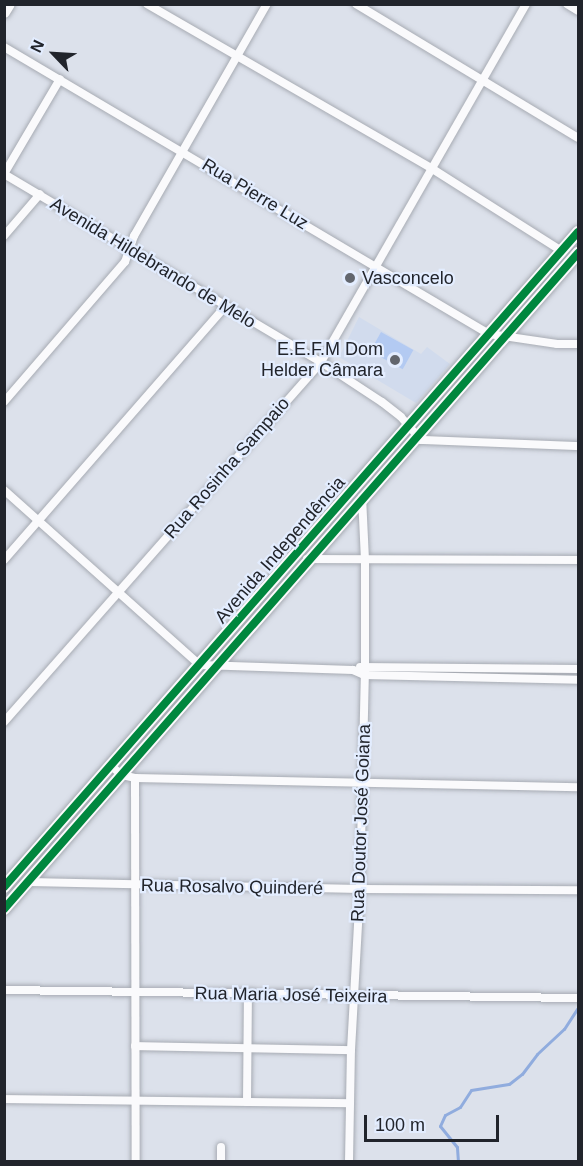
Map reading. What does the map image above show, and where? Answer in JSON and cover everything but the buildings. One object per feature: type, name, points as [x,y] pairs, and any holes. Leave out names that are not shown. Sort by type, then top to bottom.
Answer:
[{"type":"main road","points":[[4,12],[9,4]]},
{"type":"main road","name":"Avenida Independência","points":[[4,887],[579,232]]},
{"type":"main road","name":"Avenida Independência","points":[[4,909],[579,253]]},
{"type":"street","points":[[147,4],[431,168],[562,251]]},
{"type":"street","points":[[4,402],[125,262],[134,236],[267,4]]},
{"type":"street","points":[[356,4],[579,138]]},
{"type":"street","name":"Rua Rosinha Sampaio","points":[[4,722],[321,362],[526,4]]},
{"type":"street","points":[[567,4],[579,11]]},
{"type":"street","name":"Rua Pierre Luz","points":[[4,47],[489,333],[557,344],[579,344]]},
{"type":"street","points":[[4,174],[60,79]]},
{"type":"street","name":"Avenida Hildebrando de Melo","points":[[4,174],[321,362],[382,402],[417,436]]},
{"type":"street","points":[[4,236],[40,194]]},
{"type":"street","points":[[4,560],[225,307]]},
{"type":"street","points":[[417,436],[429,442],[579,446]]},
{"type":"street","points":[[352,489],[363,498]]},
{"type":"street","points":[[4,490],[200,665],[353,670],[365,666],[579,669]]},
{"type":"street","name":"Rua Doutor José Goiana","points":[[349,1161],[351,1050],[360,890],[365,666],[363,498]]},
{"type":"street","points":[[297,552],[309,561],[579,560]]},
{"type":"street","points":[[474,667],[474,677]]},
{"type":"street","points":[[353,670],[364,675],[579,680]]},
{"type":"street","points":[[111,766],[122,775],[135,778],[579,787]]},
{"type":"street","points":[[135,778],[136,1161]]},
{"type":"street","name":"Rua Rosalvo Quinderé","points":[[29,882],[360,890],[579,890]]},
{"type":"street","name":"Rua Maria José Teixeira","points":[[4,990],[579,999]]},
{"type":"street","points":[[247,1102],[248,995]]},
{"type":"street","points":[[135,1046],[351,1050]]},
{"type":"street","points":[[4,1099],[349,1103]]},
{"type":"street","points":[[221,1147],[221,1161]]},
{"type":"shaded area","name":"E.E.F.M Dom Helder Câmara","points":[[359,317],[421,354],[427,347],[450,364],[416,403],[339,357]]},
{"type":"shaded area","points":[[381,332],[413,350],[403,369],[370,351]]},
{"type":"waterway","points":[[458,1162],[457,1147],[440,1126],[445,1115],[460,1107],[471,1090],[509,1084],[522,1074],[537,1054],[564,1029],[577,1009]]},
{"type":"cycle path","points":[[4,887],[578,232]]},
{"type":"cycle path","points":[[4,909],[578,253]]},
{"type":"place","name":"Vasconcelo","points":[[350,278]]},
{"type":"place","name":"E.E.F.M Dom Helder Câmara","points":[[395,360]]}]
